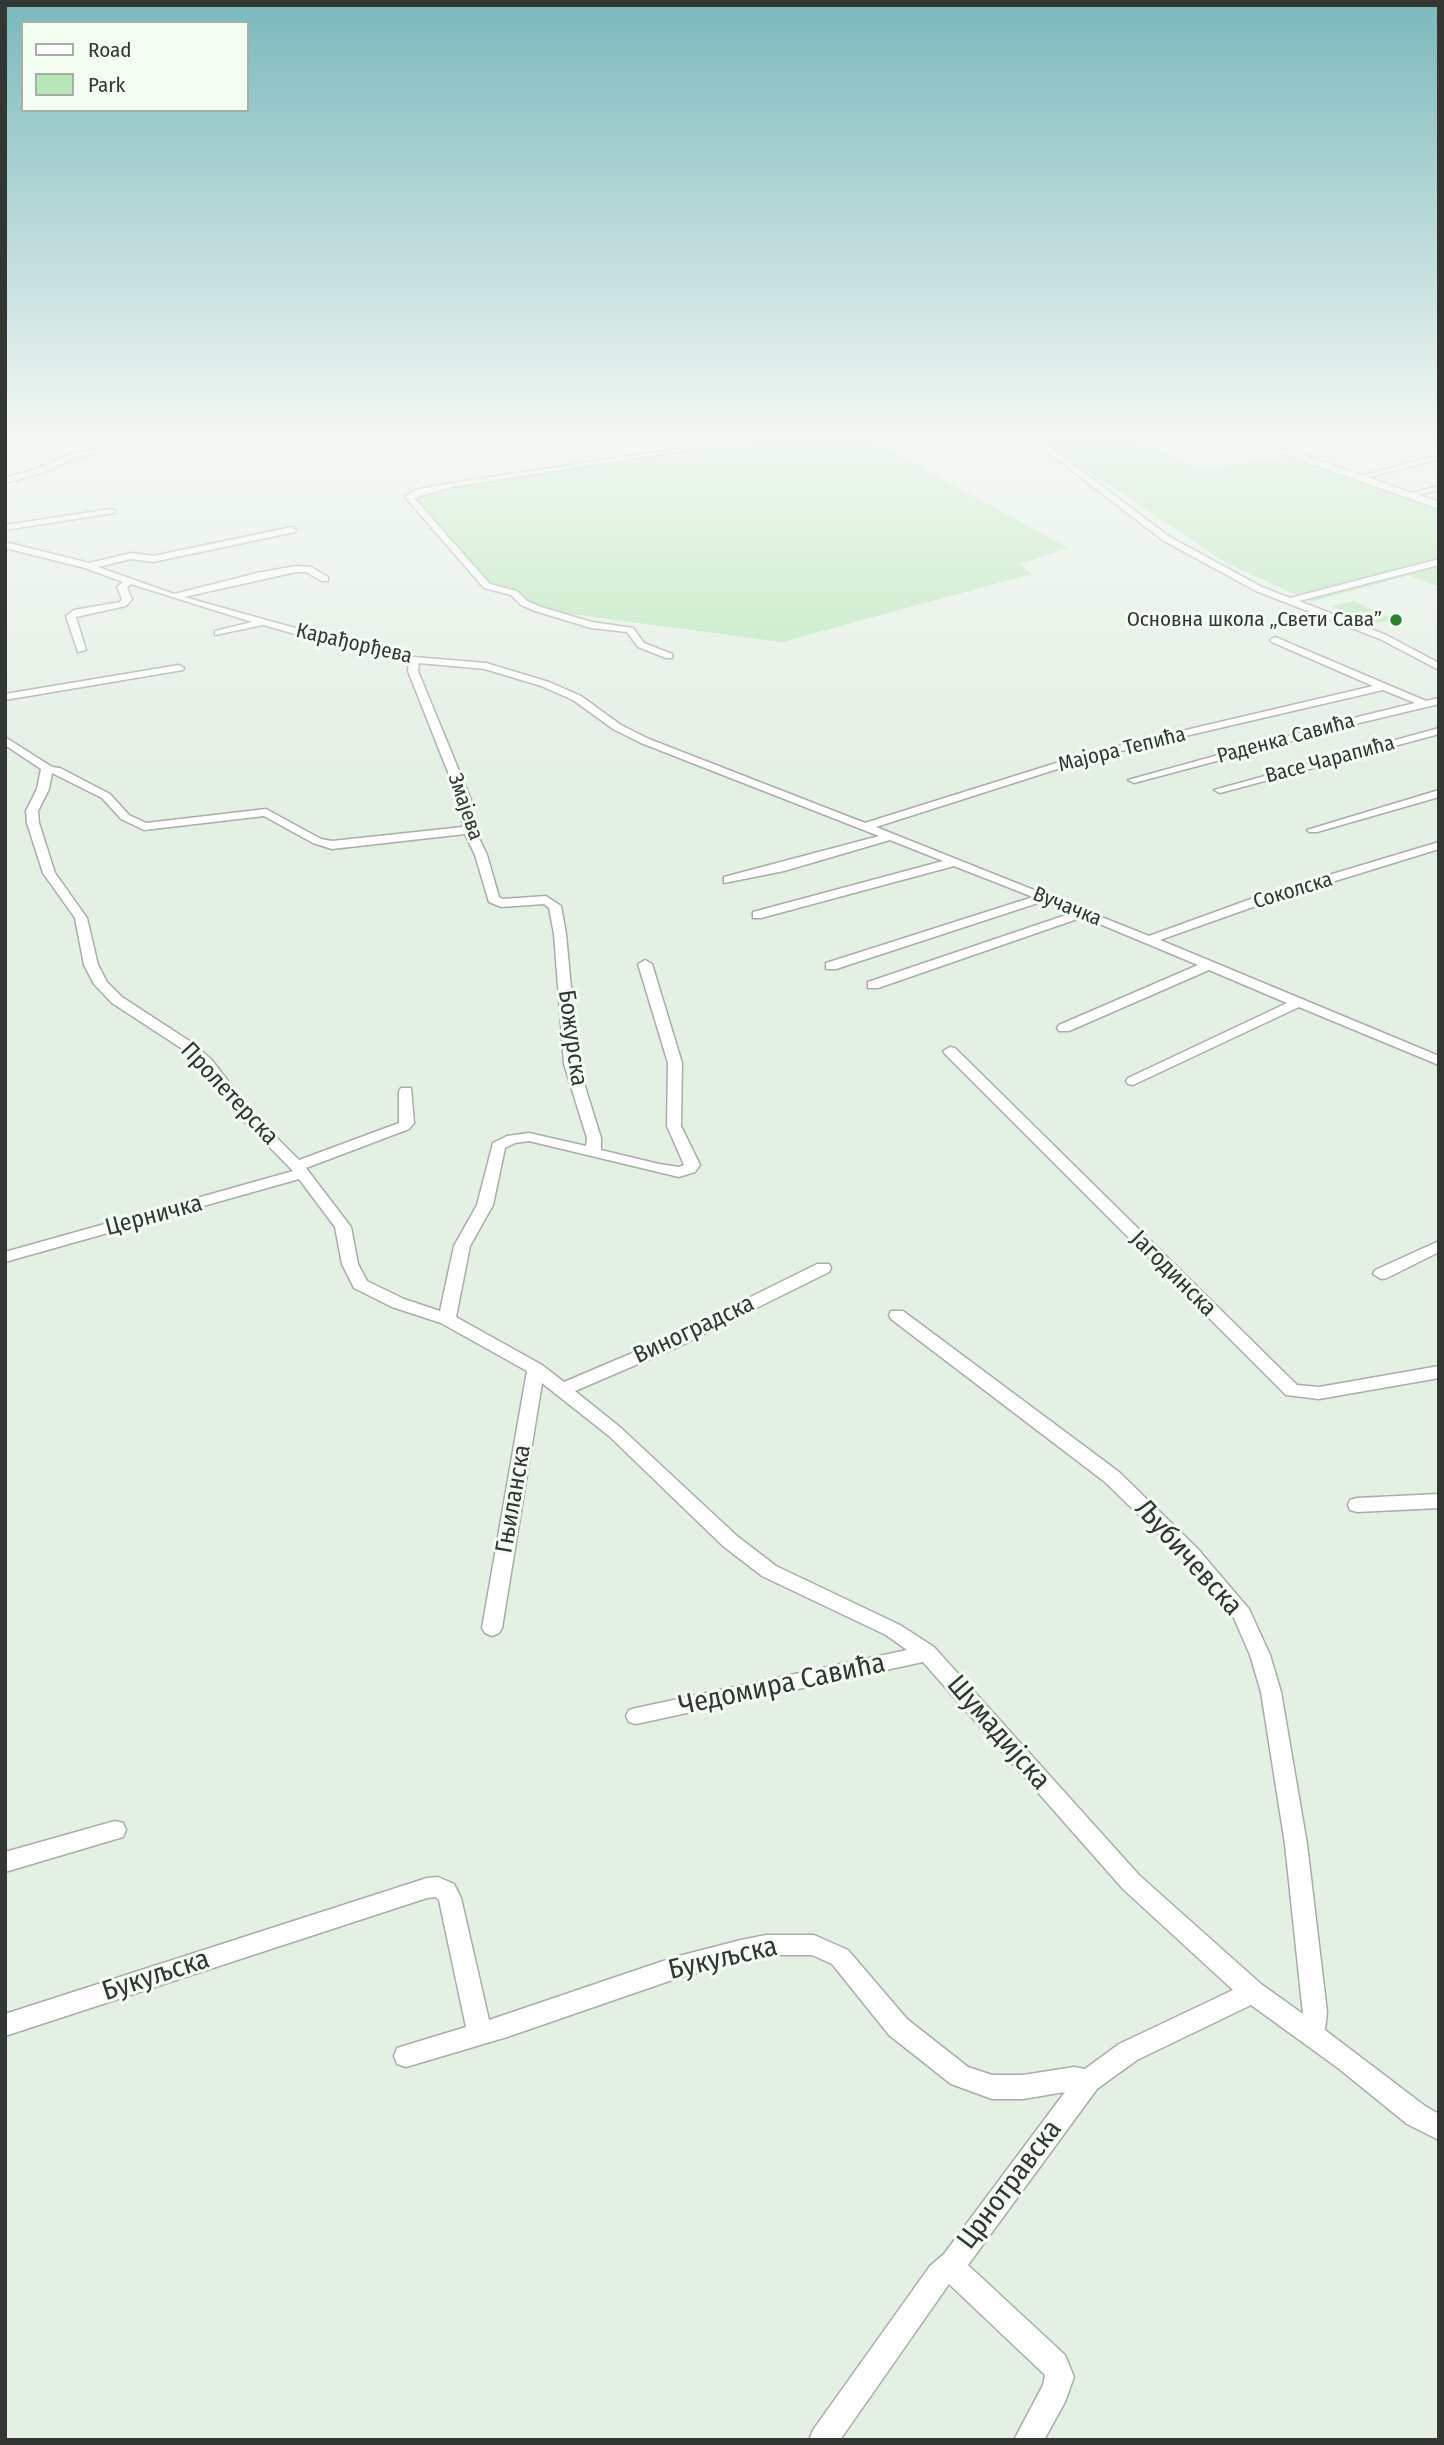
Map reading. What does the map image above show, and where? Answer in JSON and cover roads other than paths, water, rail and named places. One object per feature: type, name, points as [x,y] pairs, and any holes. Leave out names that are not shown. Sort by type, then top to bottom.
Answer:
[{"type":"street","name":"Карађорђева","points":[[13,547],[88,566],[175,597],[366,651],[414,660],[486,666],[545,684],[577,698],[630,734],[693,760]]},
{"type":"street","points":[[88,566],[131,556],[153,559],[210,547]]},
{"type":"street","points":[[452,547],[491,587],[514,593],[524,603],[538,609],[591,625],[630,630],[641,645],[669,656]]},
{"type":"street","points":[[1183,547],[1233,576],[1380,636],[1439,667]]},
{"type":"street","points":[[1289,601],[1439,562]]},
{"type":"street","points":[[175,597],[296,569],[308,569],[326,579]]},
{"type":"street","points":[[82,650],[71,616],[82,611],[123,604],[127,599],[122,587],[129,581]]},
{"type":"street","points":[[218,632],[265,622]]},
{"type":"street","points":[[1275,640],[1425,704]]},
{"type":"street","name":"Змајева","points":[[414,660],[414,676],[465,800],[469,830],[477,842],[496,902],[552,902]]},
{"type":"street","points":[[5,697],[179,667]]},
{"type":"street","name":"Мајора Тепића","points":[[864,827],[1092,755],[1385,686]]},
{"type":"street","name":"Раденка Савића","points":[[1134,780],[1353,721],[1439,701]]},
{"type":"street","name":"Васе Чарапића","points":[[1220,790],[1439,732]]},
{"type":"street","points":[[5,740],[42,763],[47,770],[56,770],[106,796],[125,817],[144,827],[168,827],[266,812],[317,841],[332,845],[469,830]]},
{"type":"street","name":"Вучачка","points":[[693,760],[1045,897],[1439,1061]]},
{"type":"street","name":"Пролетерска","points":[[47,770],[43,789],[32,811],[33,823],[49,873],[81,918],[91,965],[101,984],[117,1000],[189,1047],[206,1062],[250,1118],[300,1170],[343,1227],[350,1264],[360,1284],[398,1303],[447,1319],[536,1369]]},
{"type":"street","points":[[1313,830],[1439,793]]},
{"type":"street","points":[[728,880],[890,837]]},
{"type":"street","name":"Соколска","points":[[1148,940],[1264,899],[1439,845]]},
{"type":"street","points":[[757,915],[954,862]]},
{"type":"street","points":[[831,967],[1045,897]]},
{"type":"street","name":"Божурска","points":[[552,902],[561,934],[571,1064],[594,1138],[593,1151]]},
{"type":"street","points":[[873,985],[1083,913]]},
{"type":"street","points":[[447,1319],[462,1245],[485,1205],[498,1146],[513,1139],[529,1137],[671,1171],[687,1171],[692,1165],[674,1126],[675,1063],[645,964]]},
{"type":"street","points":[[1064,1028],[1209,965]]},
{"type":"street","points":[[1133,1081],[1299,1002]]},
{"type":"street","name":"Јагодинска","points":[[950,1051],[1292,1391],[1320,1393],[1439,1372]]},
{"type":"street","name":"Церничка","points":[[5,1257],[171,1213],[300,1170],[404,1126],[407,1122],[407,1091]]},
{"type":"street","points":[[1381,1274],[1439,1246]]},
{"type":"street","name":"Виноградска","points":[[564,1389],[674,1342],[823,1268]]},
{"type":"street","name":"Љубичевска","points":[[897,1315],[1112,1477],[1190,1553],[1242,1614],[1260,1655],[1271,1692],[1294,1831],[1315,2012],[1312,2035]]},
{"type":"street","name":"Шумадијска","points":[[536,1369],[615,1432],[730,1541],[769,1571],[893,1630],[928,1653],[1131,1882],[1253,1992],[1416,2115],[1439,2128]]},
{"type":"street","name":"Гњиланска","points":[[492,1628],[536,1369]]},
{"type":"street","points":[[1357,1505],[1439,1501]]},
{"type":"street","name":"Чедомира Савића","points":[[636,1716],[928,1653]]},
{"type":"street","points":[[5,1862],[115,1830]]},
{"type":"street","name":"Букуљска","points":[[5,2025],[438,1886],[446,1891],[450,1898],[480,2034]]},
{"type":"street","name":"Букуљска","points":[[406,2056],[675,1968],[741,1950],[766,1945],[814,1945],[840,1957],[898,2027],[960,2076],[992,2087],[1023,2087],[1074,2079],[1088,2081]]},
{"type":"street","name":"Црнотравска","points":[[822,2440],[939,2274],[953,2263],[1088,2081],[1128,2052],[1253,1992]]},
{"type":"street","points":[[953,2263],[960,2277],[1055,2365],[1060,2377],[1028,2440]]},
{"type":"place","name":"Основна школа „Свети Сава”","points":[[1396,620]]}]
